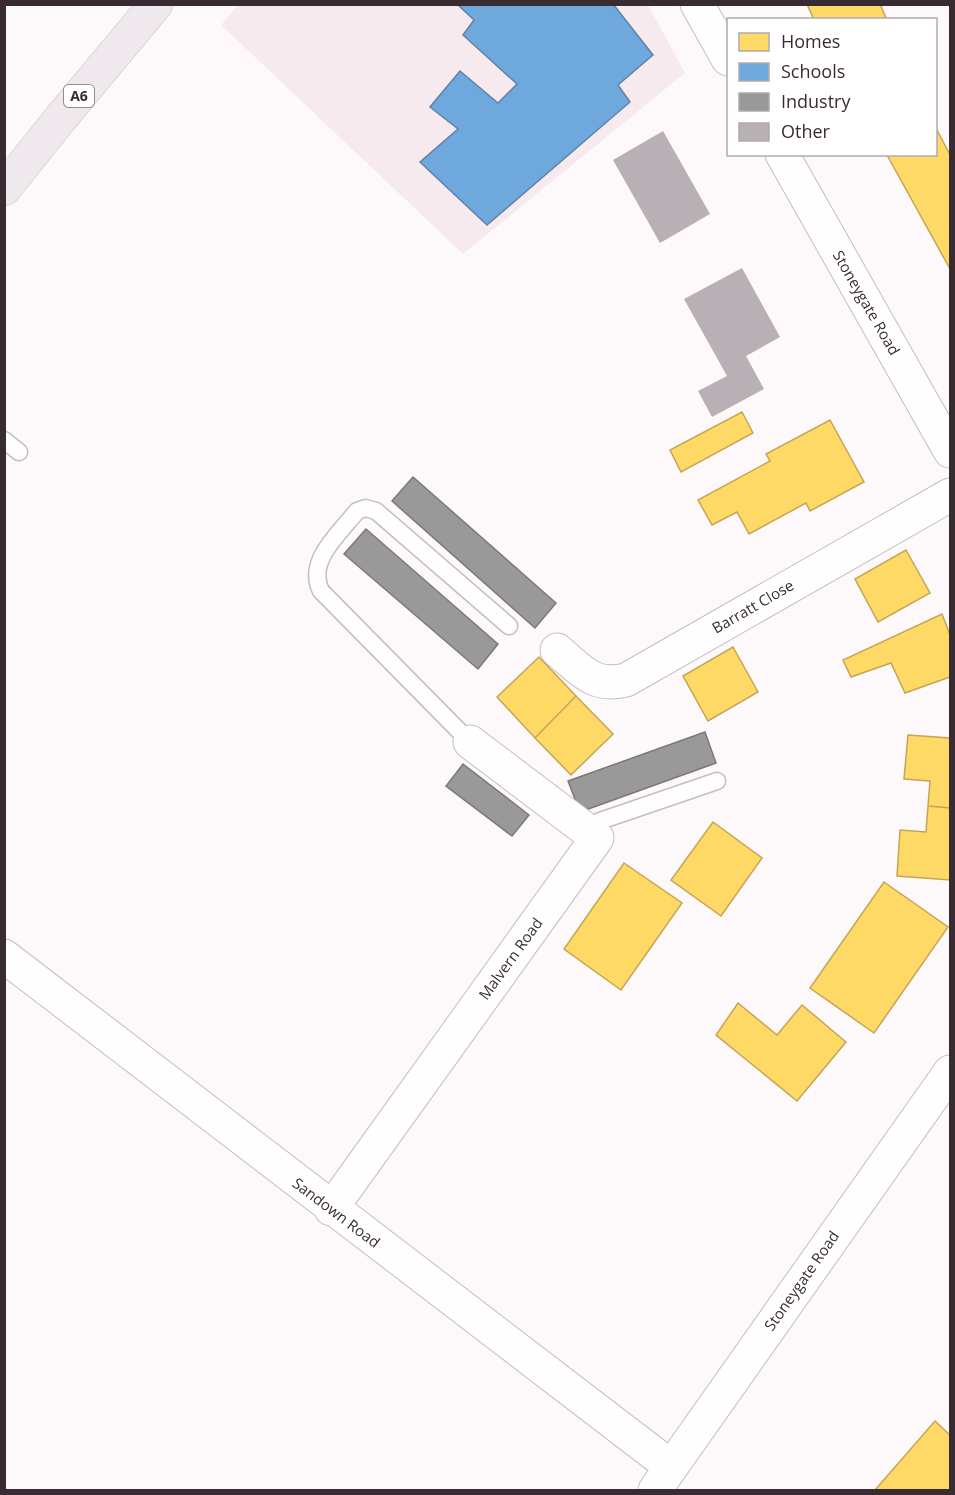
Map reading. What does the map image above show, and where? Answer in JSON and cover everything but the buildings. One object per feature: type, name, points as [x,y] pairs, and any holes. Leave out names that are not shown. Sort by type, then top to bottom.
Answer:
[{"type":"main road","name":"A6","points":[[4,189],[156,4]]},
{"type":"street","points":[[697,4],[727,56]]},
{"type":"street","name":"Stoneygate Road","points":[[783,156],[951,451]]},
{"type":"street","name":"Barratt Close","points":[[557,650],[591,678],[613,683],[626,680],[951,495]]},
{"type":"street","points":[[470,742],[589,832]]},
{"type":"street","name":"Malvern Road","points":[[332,1209],[597,838],[589,832]]},
{"type":"street","name":"Sandown Road","points":[[4,956],[332,1209],[663,1478]]},
{"type":"street","name":"Stoneygate Road","points":[[663,1478],[951,1071]]},
{"type":"lane","points":[[4,440],[19,452]]},
{"type":"lane","points":[[470,742],[321,591],[316,582],[315,571],[319,560],[357,511],[366,508],[376,510],[509,626]]},
{"type":"lane","points":[[589,832],[600,821],[717,781]]},
{"type":"shaded area","points":[[238,5],[648,5],[685,73],[463,254],[221,25]]}]
